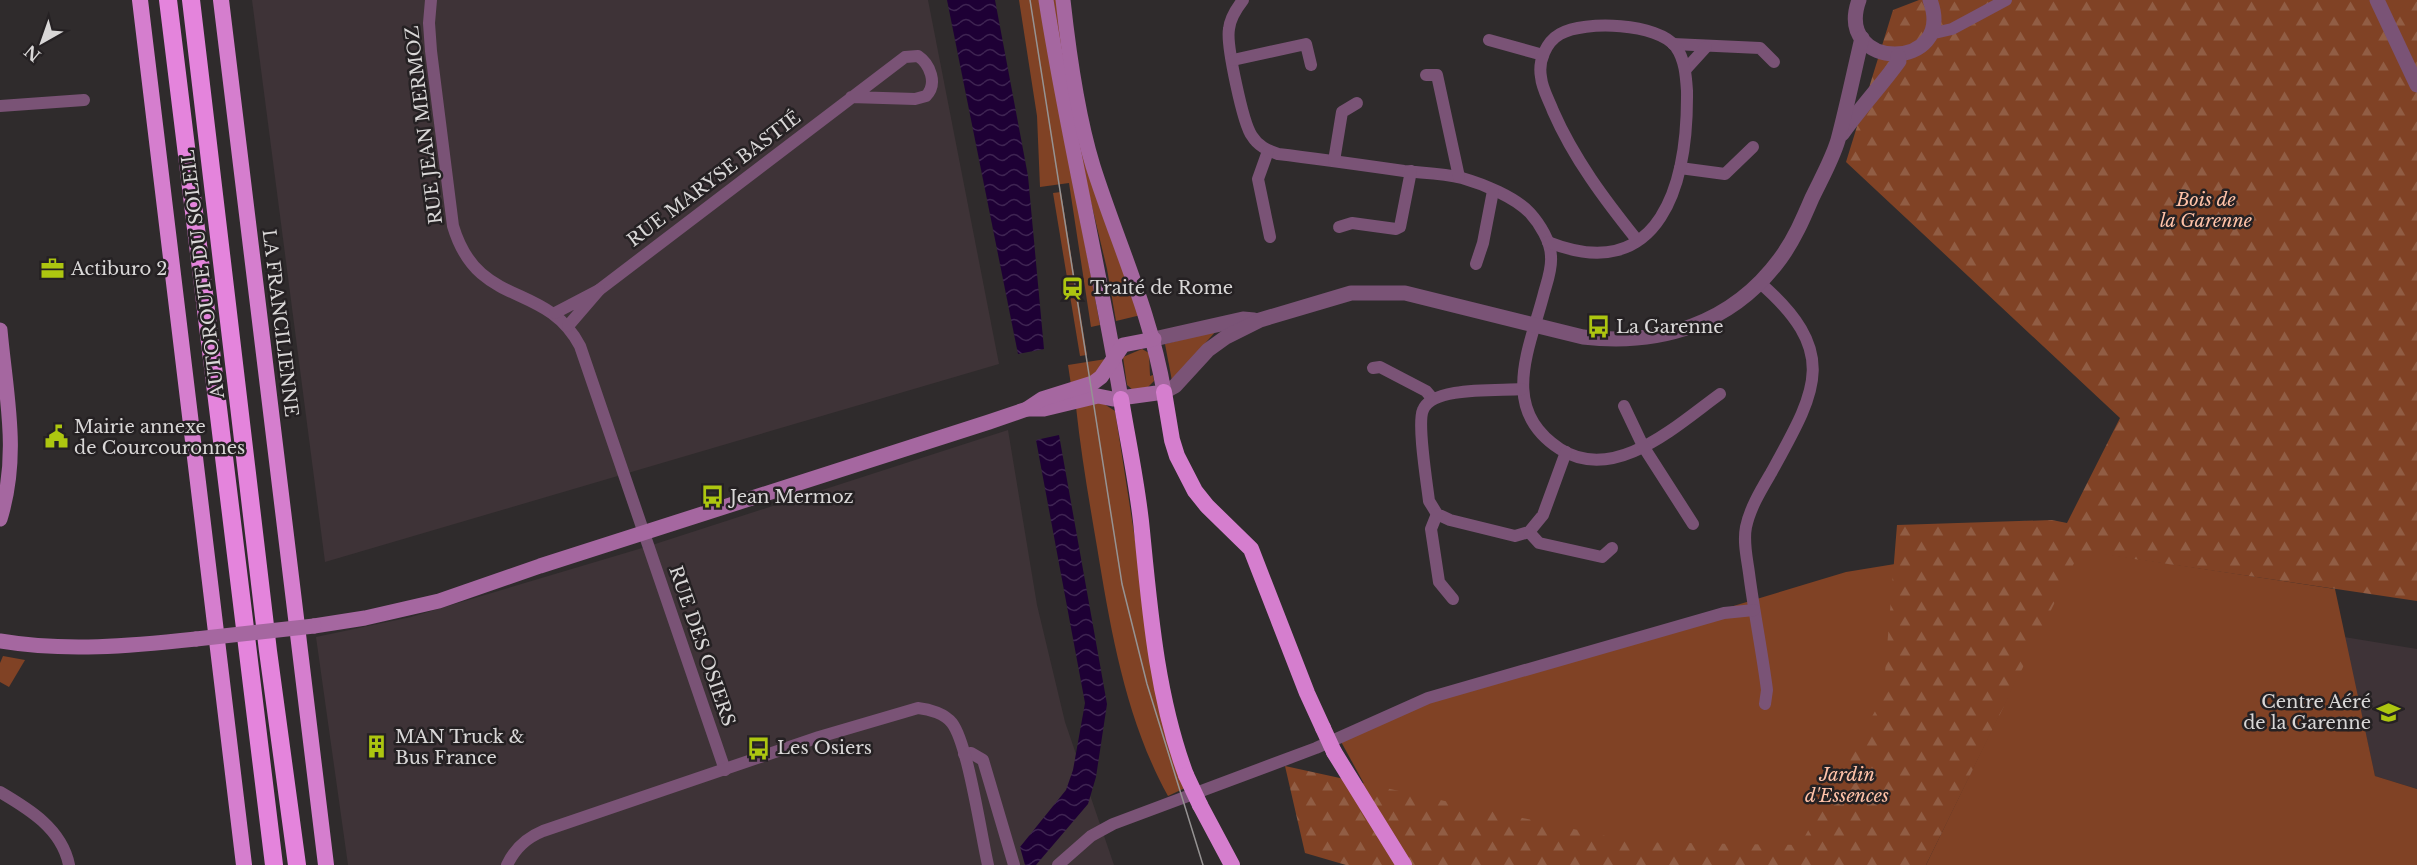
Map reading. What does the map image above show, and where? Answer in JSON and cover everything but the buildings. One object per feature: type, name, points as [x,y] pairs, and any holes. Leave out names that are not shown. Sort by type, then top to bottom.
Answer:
[{"type":"highway","points":[[140,0],[244,865]]},
{"type":"highway","name":"AUTOROUTE DU SOLEIL","points":[[168,0],[274,865]]},
{"type":"highway","name":"AUTOROUTE DU SOLEIL","points":[[191,0],[268,651],[297,865]]},
{"type":"highway","name":"LA FRANCILIENNE","points":[[221,0],[326,865]]},
{"type":"highway","points":[[1164,392],[1177,456],[1195,491],[1251,549],[1306,693],[1334,752],[1404,865]]},
{"type":"highway","points":[[1121,399],[1142,528],[1156,652],[1174,742],[1200,805],[1232,865]]},
{"type":"highway","points":[[1385,834],[1417,865]]},
{"type":"main road","points":[[1046,0],[1066,117],[1121,399]]},
{"type":"main road","points":[[1027,409],[1044,409],[1098,396],[1121,399],[1164,392],[1154,339],[1092,162],[1079,102],[1064,0]]},
{"type":"main road","points":[[0,330],[12,444],[11,474],[0,519]]},
{"type":"main road","points":[[0,640],[53,647],[115,647],[314,626],[365,618],[439,601],[1027,409],[1042,399],[1093,383],[1101,377],[1123,345],[1154,339]]},
{"type":"street","name":"RUE JEAN MERMOZ","points":[[431,0],[429,23],[431,51],[453,226],[458,242],[474,268],[485,279],[555,313],[568,326],[588,364],[646,533]]},
{"type":"street","points":[[1242,0],[1229,26],[1228,36],[1247,129],[1252,138],[1268,151],[1459,177],[1493,191],[1528,211],[1548,242],[1551,264],[1536,325],[1524,361],[1522,389],[1530,415],[1545,437],[1566,452],[1582,458],[1607,460],[1643,446],[1720,394]]},
{"type":"street","points":[[1164,392],[1175,386],[1208,350],[1226,337],[1260,320],[1351,292],[1384,291],[1440,300],[1536,325],[1606,339],[1653,338],[1672,334],[1713,316],[1759,282],[1780,259],[1795,236],[1837,142],[1862,38],[1856,18],[1859,0]]},
{"type":"street","points":[[1862,38],[1877,52],[1898,56],[1917,49],[1930,34],[1934,22],[1930,0]]},
{"type":"street","points":[[1930,34],[1952,29],[2006,0]]},
{"type":"street","points":[[2377,0],[2417,85]]},
{"type":"street","points":[[1548,242],[1574,252],[1606,254],[1637,240],[1663,218],[1680,168],[1687,109],[1686,69],[1673,44],[1661,34],[1638,27],[1578,29],[1558,35],[1543,54],[1540,76],[1560,126],[1600,194],[1637,240]]},
{"type":"street","points":[[1489,40],[1543,54]]},
{"type":"street","points":[[1233,60],[1306,44],[1311,65]]},
{"type":"street","points":[[1673,44],[1760,48],[1774,62]]},
{"type":"street","points":[[1686,69],[1706,46]]},
{"type":"street","name":"RUE MARYSE BASTIÉ","points":[[555,313],[598,290],[851,97],[905,57],[918,56],[930,66],[932,86],[926,96],[915,99],[851,97]]},
{"type":"street","points":[[1837,142],[1863,105],[1899,61],[1898,56]]},
{"type":"street","points":[[1426,75],[1437,75],[1459,177]]},
{"type":"street","points":[[0,106],[84,100]]},
{"type":"street","points":[[1334,161],[1342,112],[1357,102]]},
{"type":"street","points":[[1680,168],[1725,174],[1753,147]]},
{"type":"street","points":[[1268,151],[1258,179],[1270,237]]},
{"type":"street","points":[[1339,227],[1352,223],[1396,229],[1400,227],[1411,171]]},
{"type":"street","points":[[1476,264],[1484,243],[1493,191]]},
{"type":"street","points":[[1551,264],[1574,252]]},
{"type":"street","points":[[1759,282],[1790,310],[1802,328],[1810,346],[1812,382],[1800,419],[1750,512],[1745,537],[1767,690],[1765,704]]},
{"type":"street","name":"RUE MARYSE BASTIÉ","points":[[568,326],[598,290]]},
{"type":"street","points":[[1154,339],[1243,320],[1260,320]]},
{"type":"street","points":[[1373,368],[1380,367],[1425,391],[1432,398]]},
{"type":"street","points":[[1522,389],[1446,394],[1432,398],[1423,409],[1421,416],[1429,501],[1437,514],[1450,520],[1515,536],[1529,532],[1543,515],[1566,452]]},
{"type":"street","points":[[1624,406],[1643,446],[1693,524]]},
{"type":"street","points":[[1437,514],[1431,529],[1439,582],[1453,599]]},
{"type":"street","points":[[1529,532],[1539,543],[1602,556],[1612,548]]},
{"type":"street","name":"RUE DES OSIERS","points":[[646,533],[725,770]]},
{"type":"street","points":[[1058,865],[1091,836],[1113,824],[1316,748],[1428,698],[1724,613],[1754,610]]},
{"type":"street","points":[[507,865],[518,848],[536,834],[819,737],[918,708],[931,710],[952,723],[964,754],[988,865]]},
{"type":"street","points":[[964,754],[971,753],[983,760],[1014,865]]},
{"type":"street","points":[[0,792],[46,824],[62,846],[69,865]]},
{"type":"shaded area","points":[[252,0],[928,0],[999,364],[325,562]]},
{"type":"shaded area","points":[[1008,430],[1037,605],[1065,722],[1114,865],[348,865],[316,637],[411,617],[649,546]]},
{"type":"shaded area","name":"Centre Aéré de la Garenne","points":[[2344,637],[2417,649],[2417,789],[2375,776]]},
{"type":"green space","points":[[1019,0],[1040,0],[1100,325],[1091,327],[1069,183],[1040,187],[1037,116]]},
{"type":"green space","points":[[1051,0],[1058,0],[1061,27],[1141,315],[1116,321],[1107,269],[1072,123]]},
{"type":"green space","name":"Bois de la Garenne","points":[[1919,0],[2417,0],[2417,601],[2080,551],[1926,865],[1346,865],[1305,853],[1285,766],[1633,842],[1800,845],[1883,697],[1897,525],[2052,520],[2067,523],[2120,418],[1846,162],[1893,10]]},
{"type":"green space","points":[[1061,192],[1087,355],[1080,356],[1053,193]]},
{"type":"green space","points":[[1216,331],[1172,381],[1165,344]]},
{"type":"green space","points":[[1142,349],[1149,353],[1150,376],[1153,375],[1154,381],[1148,387],[1133,390],[1127,385],[1123,357]]},
{"type":"green space","points":[[1106,359],[1096,374],[1071,385],[1068,365]]},
{"type":"green space","points":[[1101,402],[1115,411],[1154,661],[1185,788],[1168,796],[1153,767],[1131,706],[1122,675],[1102,579],[1076,407]]},
{"type":"green space","name":"Jardin d'Essences","points":[[2047,539],[1897,865],[1424,865],[1380,813],[1339,738],[1428,698],[1846,572]]},
{"type":"green space","points":[[2079,550],[2335,589],[2375,776],[2417,789],[2417,865],[1926,865]]},
{"type":"green space","points":[[3,656],[25,660],[9,687],[0,682],[0,663]]},
{"type":"water","points":[[947,0],[995,0],[1028,176],[1044,349],[1018,354]]},
{"type":"water","points":[[1059,435],[1107,704],[1096,777],[1088,804],[1036,865],[1025,865],[1020,847],[1066,790],[1073,770],[1085,703],[1036,440]]},
{"type":"tram line","points":[[1030,0],[1122,584],[1147,684],[1203,865]]},
{"type":"place","name":"Actiburo 2","points":[[53,269]]},
{"type":"place","name":"Traité de Rome","points":[[1072,288]]},
{"type":"place","name":"La Garenne","points":[[1598,327]]},
{"type":"place","name":"Mairie annexe de Courcouronnes","points":[[56,437]]},
{"type":"place","name":"Jean Mermoz","points":[[712,497]]},
{"type":"place","name":"Centre Aéré de la Garenne","points":[[2389,712]]},
{"type":"place","name":"MAN Truck & Bus France","points":[[377,747]]},
{"type":"place","name":"Les Osiers","points":[[759,748]]}]
